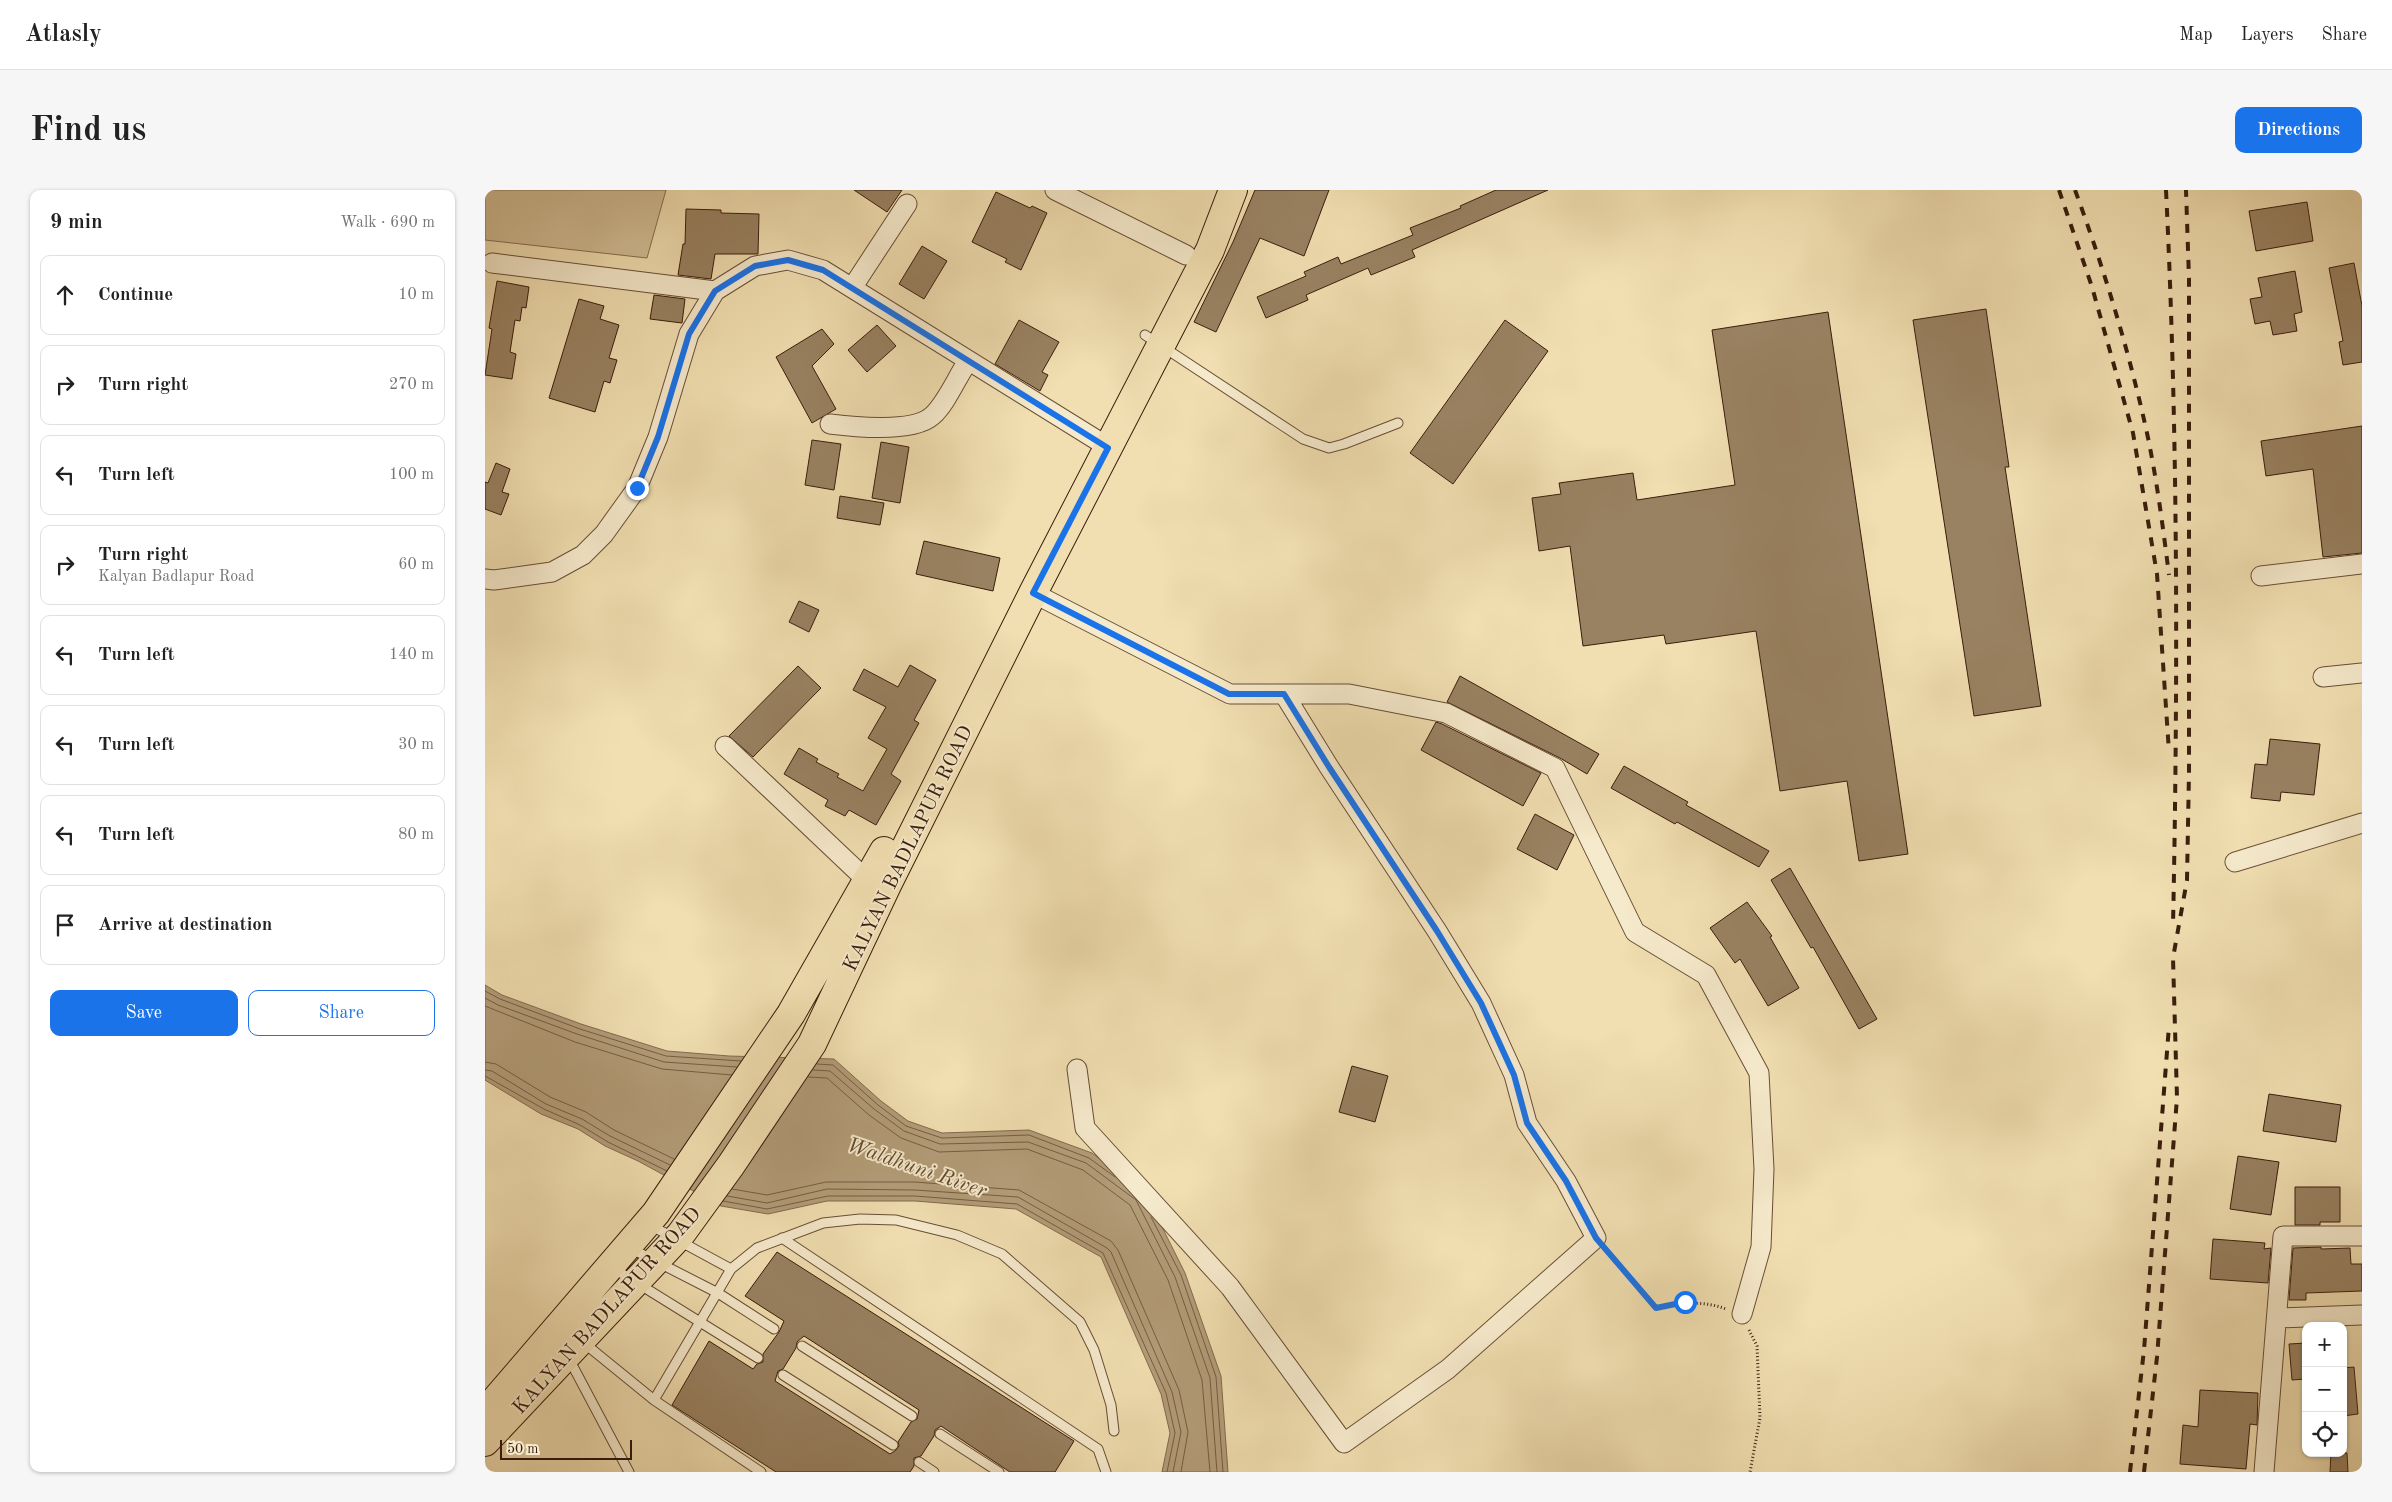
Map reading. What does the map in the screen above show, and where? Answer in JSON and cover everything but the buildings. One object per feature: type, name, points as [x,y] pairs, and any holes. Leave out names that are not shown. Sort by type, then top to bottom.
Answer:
[{"type":"main road","name":"KALYAN BADLAPUR ROAD","points":[[1153,341],[1213,190]]},
{"type":"main road","name":"KALYAN BADLAPUR ROAD","points":[[485,1412],[570,1336],[636,1282],[679,1236],[736,1157],[812,1044],[875,889],[1153,341],[1210,250],[1233,190]]},
{"type":"main road","name":"KALYAN BADLAPUR ROAD","points":[[485,1442],[570,1336],[619,1256],[651,1218],[875,889],[1033,593],[1100,443]]},
{"type":"street","points":[[1055,190],[1186,255]]},
{"type":"street","points":[[852,288],[907,204]]},
{"type":"street","points":[[485,579],[494,580],[552,572],[583,555],[603,534],[637,488],[658,437],[689,334],[715,291],[755,266],[788,260],[823,270],[1100,443]]},
{"type":"street","points":[[492,263],[715,291]]},
{"type":"street","points":[[829,424],[856,427],[916,424],[931,417],[968,361]]},
{"type":"street","points":[[2261,576],[2362,564]]},
{"type":"street","points":[[1033,593],[1229,694],[1349,694],[1445,713],[1555,768],[1635,932],[1706,974],[1759,1073],[1764,1169],[1761,1248],[1742,1314]]},
{"type":"street","points":[[2323,678],[2362,673]]},
{"type":"street","points":[[1077,1070],[1085,1128],[1230,1287],[1344,1443],[1449,1369],[1596,1238],[1566,1181],[1527,1123],[1514,1075],[1481,1003],[1437,931],[1329,767],[1284,694]]},
{"type":"street","points":[[725,746],[875,889]]},
{"type":"street","points":[[2235,862],[2362,823]]},
{"type":"street","points":[[2264,1472],[2283,1236],[2362,1236]]},
{"type":"street","points":[[2277,1318],[2362,1315]]},
{"type":"lane","points":[[1153,341],[1303,439],[1329,448],[1398,423]]},
{"type":"lane","points":[[651,1218],[731,1269]]},
{"type":"lane","points":[[654,1400],[731,1269],[757,1248],[823,1223],[860,1218],[896,1220],[957,1235],[1002,1254],[1080,1322],[1095,1350],[1111,1405],[1114,1431]]},
{"type":"lane","points":[[782,1238],[1098,1449],[1106,1472]]},
{"type":"lane","points":[[619,1256],[656,1260],[718,1292],[774,1329]]},
{"type":"lane","points":[[619,1256],[636,1282],[758,1358]]},
{"type":"lane","points":[[570,1336],[654,1400],[761,1472]]},
{"type":"lane","points":[[570,1336],[629,1472]]},
{"type":"lane","points":[[802,1346],[912,1416]]},
{"type":"lane","points":[[783,1375],[893,1445]]},
{"type":"lane","points":[[940,1434],[999,1472]]},
{"type":"lane","points":[[919,1462],[934,1472]]},
{"type":"path","points":[[1596,1238],[1656,1308],[1685,1302],[1715,1305],[1742,1314],[1757,1346],[1760,1418],[1750,1472]]},
{"type":"shaded area","points":[[485,190],[666,190],[647,258],[485,240]]},
{"type":"water","name":"Waldhuni River","points":[[485,985],[502,995],[581,1024],[667,1051],[729,1056],[834,1059],[881,1101],[908,1121],[942,1133],[1029,1130],[1092,1153],[1145,1193],[1185,1273],[1221,1376],[1228,1472],[1162,1472],[1170,1433],[1161,1394],[1101,1257],[1016,1209],[915,1201],[827,1201],[768,1214],[721,1206],[638,1161],[605,1146],[578,1129],[541,1114],[485,1080]]},
{"type":"railway","points":[[2059,190],[2092,287],[2133,433],[2157,574],[2169,752]]},
{"type":"railway","points":[[2075,190],[2115,310],[2140,402],[2154,468],[2169,575]]},
{"type":"railway","points":[[2166,190],[2173,374],[2176,558],[2173,926]]},
{"type":"railway","points":[[2144,1472],[2157,1357],[2177,1098],[2173,958],[2187,880],[2189,772],[2189,279],[2186,190]]},
{"type":"railway","points":[[2130,1472],[2144,1350],[2169,1026]]},
{"type":"route","points":[[637,488],[658,437],[689,334],[715,291],[755,266],[788,260],[823,270],[1108,448],[1033,593],[1229,694],[1284,694],[1329,767],[1437,931],[1481,1003],[1514,1075],[1527,1123],[1566,1181],[1596,1238],[1656,1308],[1685,1302]]}]
